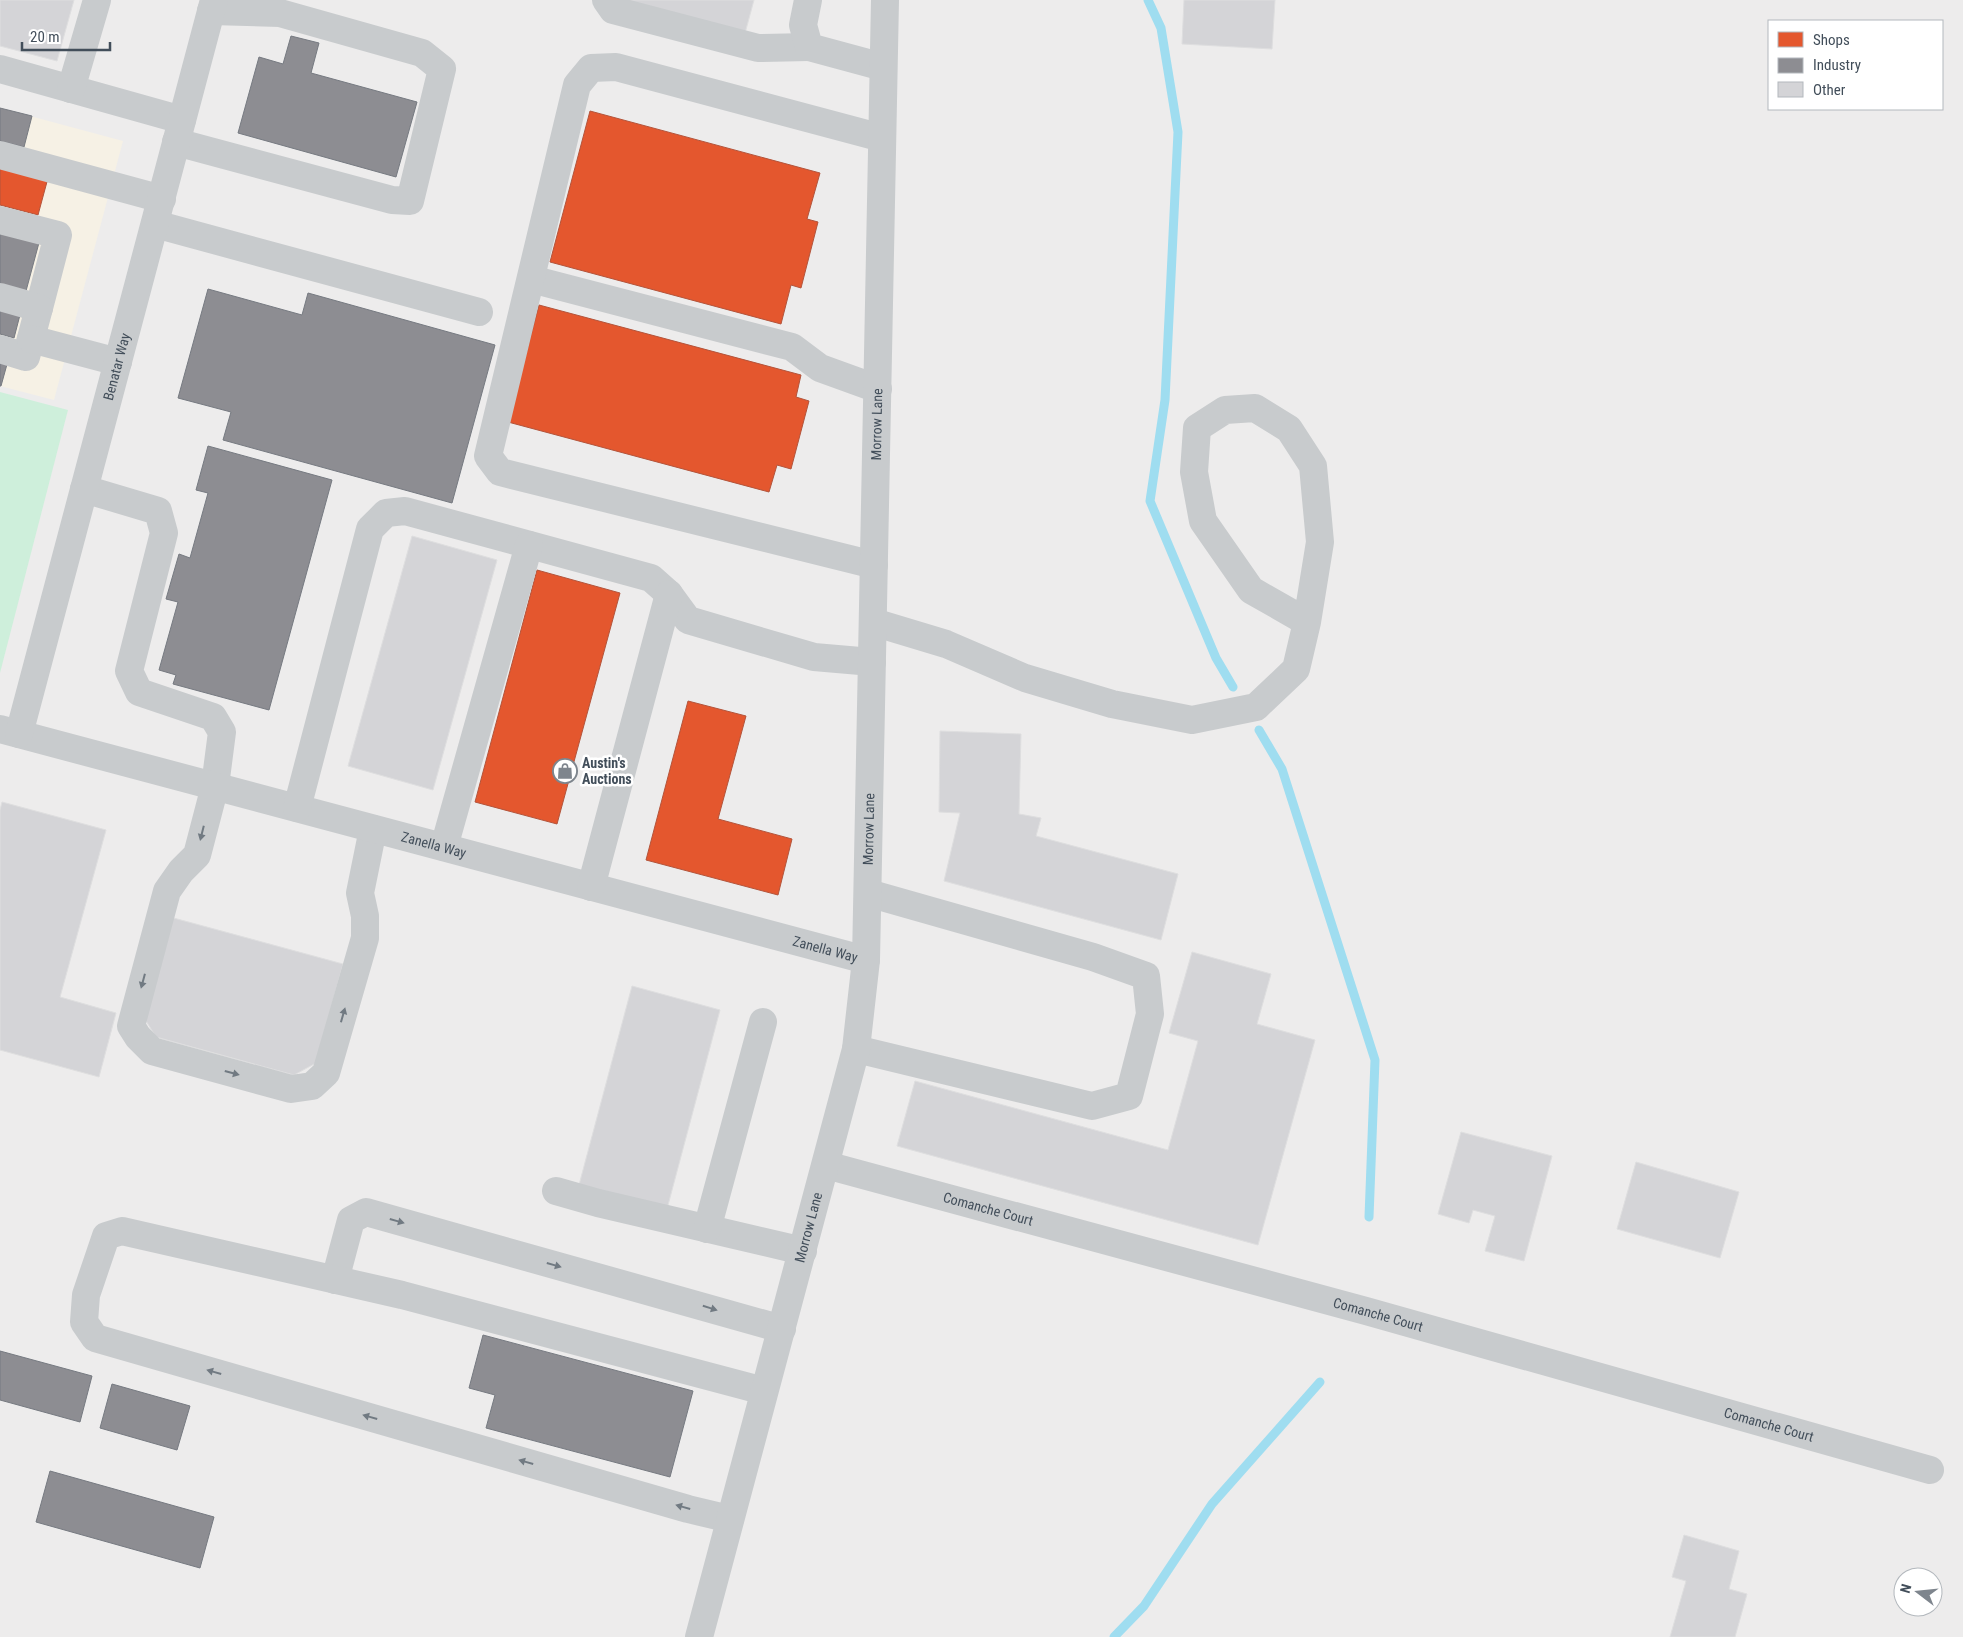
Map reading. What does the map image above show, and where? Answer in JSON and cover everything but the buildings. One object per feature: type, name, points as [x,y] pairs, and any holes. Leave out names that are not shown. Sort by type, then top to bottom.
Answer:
[{"type":"street","points":[[71,90],[97,0]]},
{"type":"street","points":[[606,0],[613,10],[758,48],[809,47],[883,67]]},
{"type":"street","points":[[808,0],[803,25],[809,47]]},
{"type":"street","name":"Morrow Lane","points":[[698,1637],[856,1049],[866,960],[868,892],[885,0]]},
{"type":"street","points":[[0,69],[71,90],[179,131],[392,200],[410,201],[442,68],[422,53],[280,13],[213,5]]},
{"type":"street","name":"Benatar Way","points":[[10,732],[84,490],[213,5]]},
{"type":"street","points":[[874,565],[500,472],[488,456],[577,85],[591,68],[616,67],[882,138]]},
{"type":"street","points":[[0,155],[158,211],[479,312]]},
{"type":"street","points":[[0,220],[58,235],[26,356],[0,349]]},
{"type":"street","points":[[531,279],[792,347],[820,368],[878,389]]},
{"type":"street","points":[[0,298],[39,308]]},
{"type":"street","points":[[31,339],[118,362]]},
{"type":"street","points":[[873,622],[946,644],[1025,678],[1112,704],[1192,720],[1256,707],[1296,668],[1307,622],[1320,542],[1313,466],[1290,429],[1255,408],[1225,410],[1197,428],[1194,472],[1203,521],[1251,590],[1307,622]]},
{"type":"street","points":[[84,490],[158,511],[164,533],[129,671],[139,692],[213,717],[222,732],[215,786],[197,855],[181,871],[167,891],[131,1026],[138,1037],[152,1051],[291,1089],[312,1086],[326,1073],[365,938],[365,916],[360,893],[373,829]]},
{"type":"street","points":[[297,808],[370,529],[386,513],[405,511],[651,578],[669,594],[688,620],[814,657],[872,662]]},
{"type":"street","points":[[444,847],[529,545]]},
{"type":"street","points":[[591,886],[669,594]]},
{"type":"street","name":"Zanella Way","points":[[10,732],[866,960]]},
{"type":"street","points":[[856,1049],[1092,1106],[1129,1096],[1150,1014],[1146,976],[1092,956],[868,892]]},
{"type":"street","points":[[707,1229],[762,1022]]},
{"type":"street","name":"Comanche Court","points":[[826,1165],[1375,1313],[1930,1470]]},
{"type":"street","points":[[556,1191],[598,1203],[803,1251]]},
{"type":"street","points":[[335,1280],[351,1220],[366,1212],[782,1329]]},
{"type":"street","points":[[730,1519],[688,1509],[94,1338],[84,1322],[86,1295],[106,1236],[122,1231],[402,1295],[764,1391]]},
{"type":"shaded area","points":[[0,108],[123,141],[54,400],[0,386]]},
{"type":"green space","points":[[0,392],[68,410],[0,673]]},
{"type":"waterway","points":[[1148,0],[1161,28],[1178,132],[1165,400],[1150,501],[1216,658],[1233,687]]},
{"type":"waterway","points":[[1259,730],[1282,769],[1375,1060],[1369,1217]]},
{"type":"waterway","points":[[1114,1637],[1144,1606],[1212,1504],[1320,1382]]},
{"type":"place","name":"Austin's Auctions","points":[[565,771]]}]
